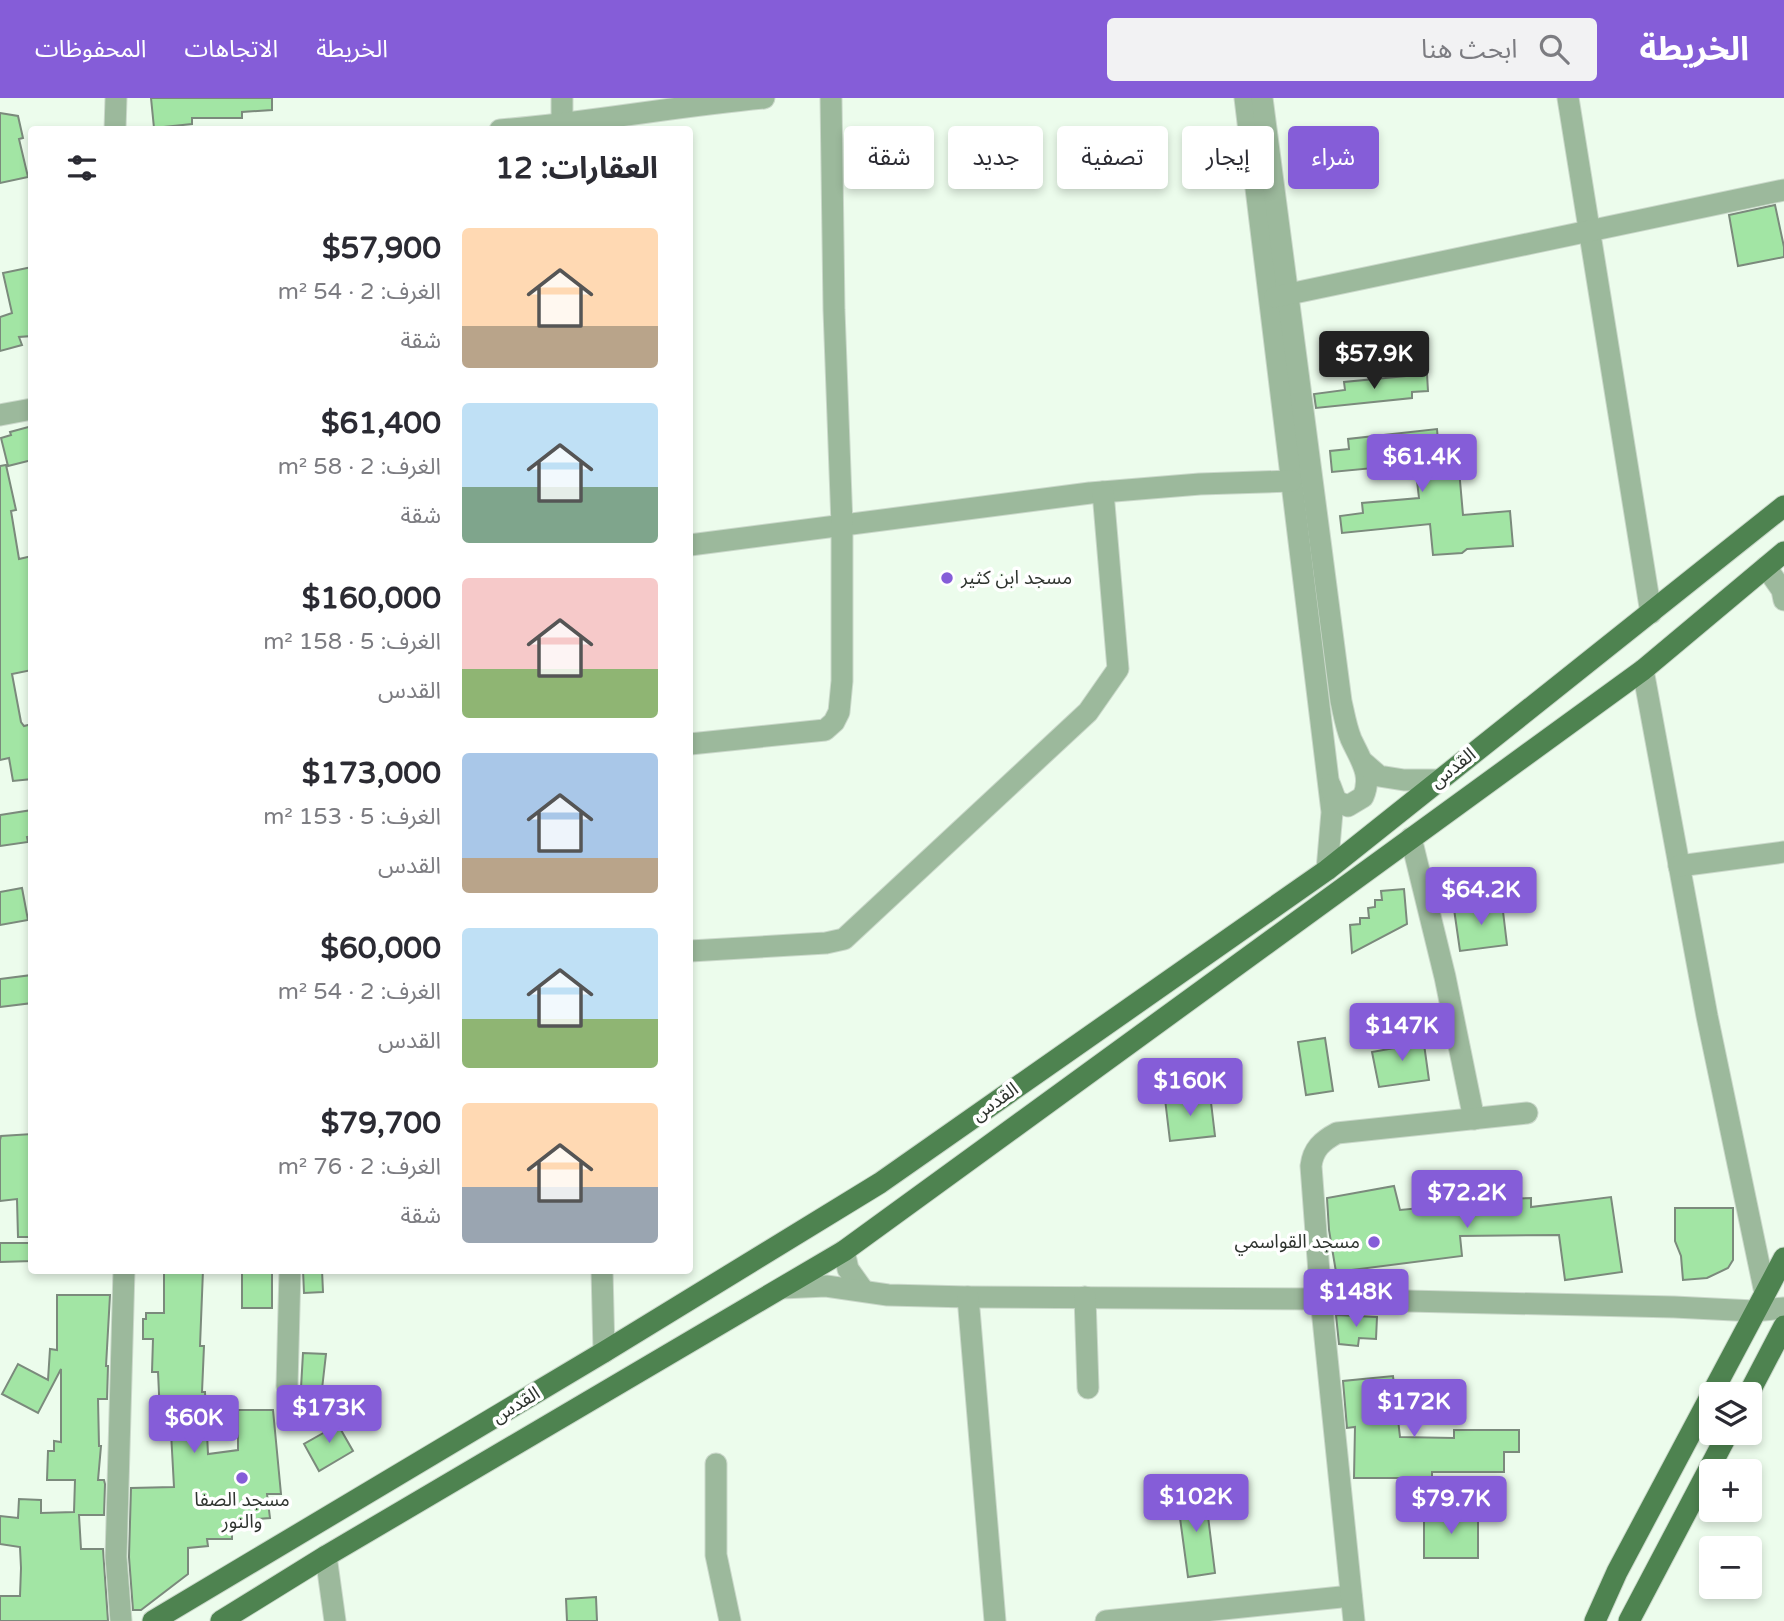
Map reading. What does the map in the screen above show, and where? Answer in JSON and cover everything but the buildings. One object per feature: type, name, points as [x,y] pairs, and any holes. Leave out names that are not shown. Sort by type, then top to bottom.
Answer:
[{"type":"main road","name":"القدس","points":[[153,1621],[604,1353],[880,1183],[1327,870],[1784,506]]},
{"type":"main road","name":"القدس","points":[[220,1621],[844,1251],[1643,670],[1784,552]]},
{"type":"main road","points":[[1595,1621],[1617,1572],[1784,1258]]},
{"type":"main road","points":[[1755,1382],[1784,1326]]},
{"type":"main road","points":[[1629,1621],[1722,1445]]},
{"type":"street","points":[[116,98],[116,126]]},
{"type":"street","points":[[562,98],[562,126]]},
{"type":"street","points":[[568,126],[688,105],[764,98]]},
{"type":"street","points":[[693,744],[825,730],[834,722],[839,712],[842,689],[842,525],[834,310],[831,98]]},
{"type":"street","points":[[1245,98],[1341,701],[1346,725],[1364,763],[1366,791],[1356,803],[1348,806],[1336,801],[1329,780]]},
{"type":"street","points":[[1262,98],[1291,481],[1332,813],[1327,870]]},
{"type":"street","points":[[1568,98],[1651,613]]},
{"type":"street","points":[[1278,296],[1784,191]]},
{"type":"street","points":[[0,415],[28,410]]},
{"type":"street","points":[[693,545],[1103,492],[1200,484],[1291,481]]},
{"type":"street","points":[[693,951],[826,943],[844,939],[1088,712],[1118,669],[1103,492]]},
{"type":"street","points":[[1766,567],[1782,590],[1784,600]]},
{"type":"street","points":[[1643,670],[1709,1030],[1765,1293]]},
{"type":"street","points":[[1364,763],[1379,776],[1438,780]]},
{"type":"street","points":[[1411,838],[1445,977],[1474,1119]]},
{"type":"street","points":[[1679,866],[1784,852]]},
{"type":"street","points":[[1354,1621],[1321,1299],[1312,1155],[1325,1139],[1337,1133],[1527,1113]]},
{"type":"street","points":[[844,1251],[851,1276],[863,1290]]},
{"type":"street","points":[[121,1621],[116,1558],[124,1274]]},
{"type":"street","points":[[286,1386],[289,1274]]},
{"type":"street","points":[[602,1274],[604,1353]]},
{"type":"street","points":[[782,1288],[826,1286],[888,1295],[968,1297],[1321,1299],[1754,1311],[1784,1308]]},
{"type":"street","points":[[968,1297],[995,1621]]},
{"type":"street","points":[[1085,1297],[1088,1388]]},
{"type":"street","points":[[716,1464],[716,1555],[730,1621]]},
{"type":"street","points":[[326,1556],[335,1621]]},
{"type":"street","points":[[1106,1621],[1351,1596]]},
{"type":"place","name":"مسجد ابن كثير","points":[[947,578]]},
{"type":"place","name":"مسجد القواسمي","points":[[1374,1242]]},
{"type":"place","name":"مسجد الصفا والنور","points":[[242,1478]]}]
